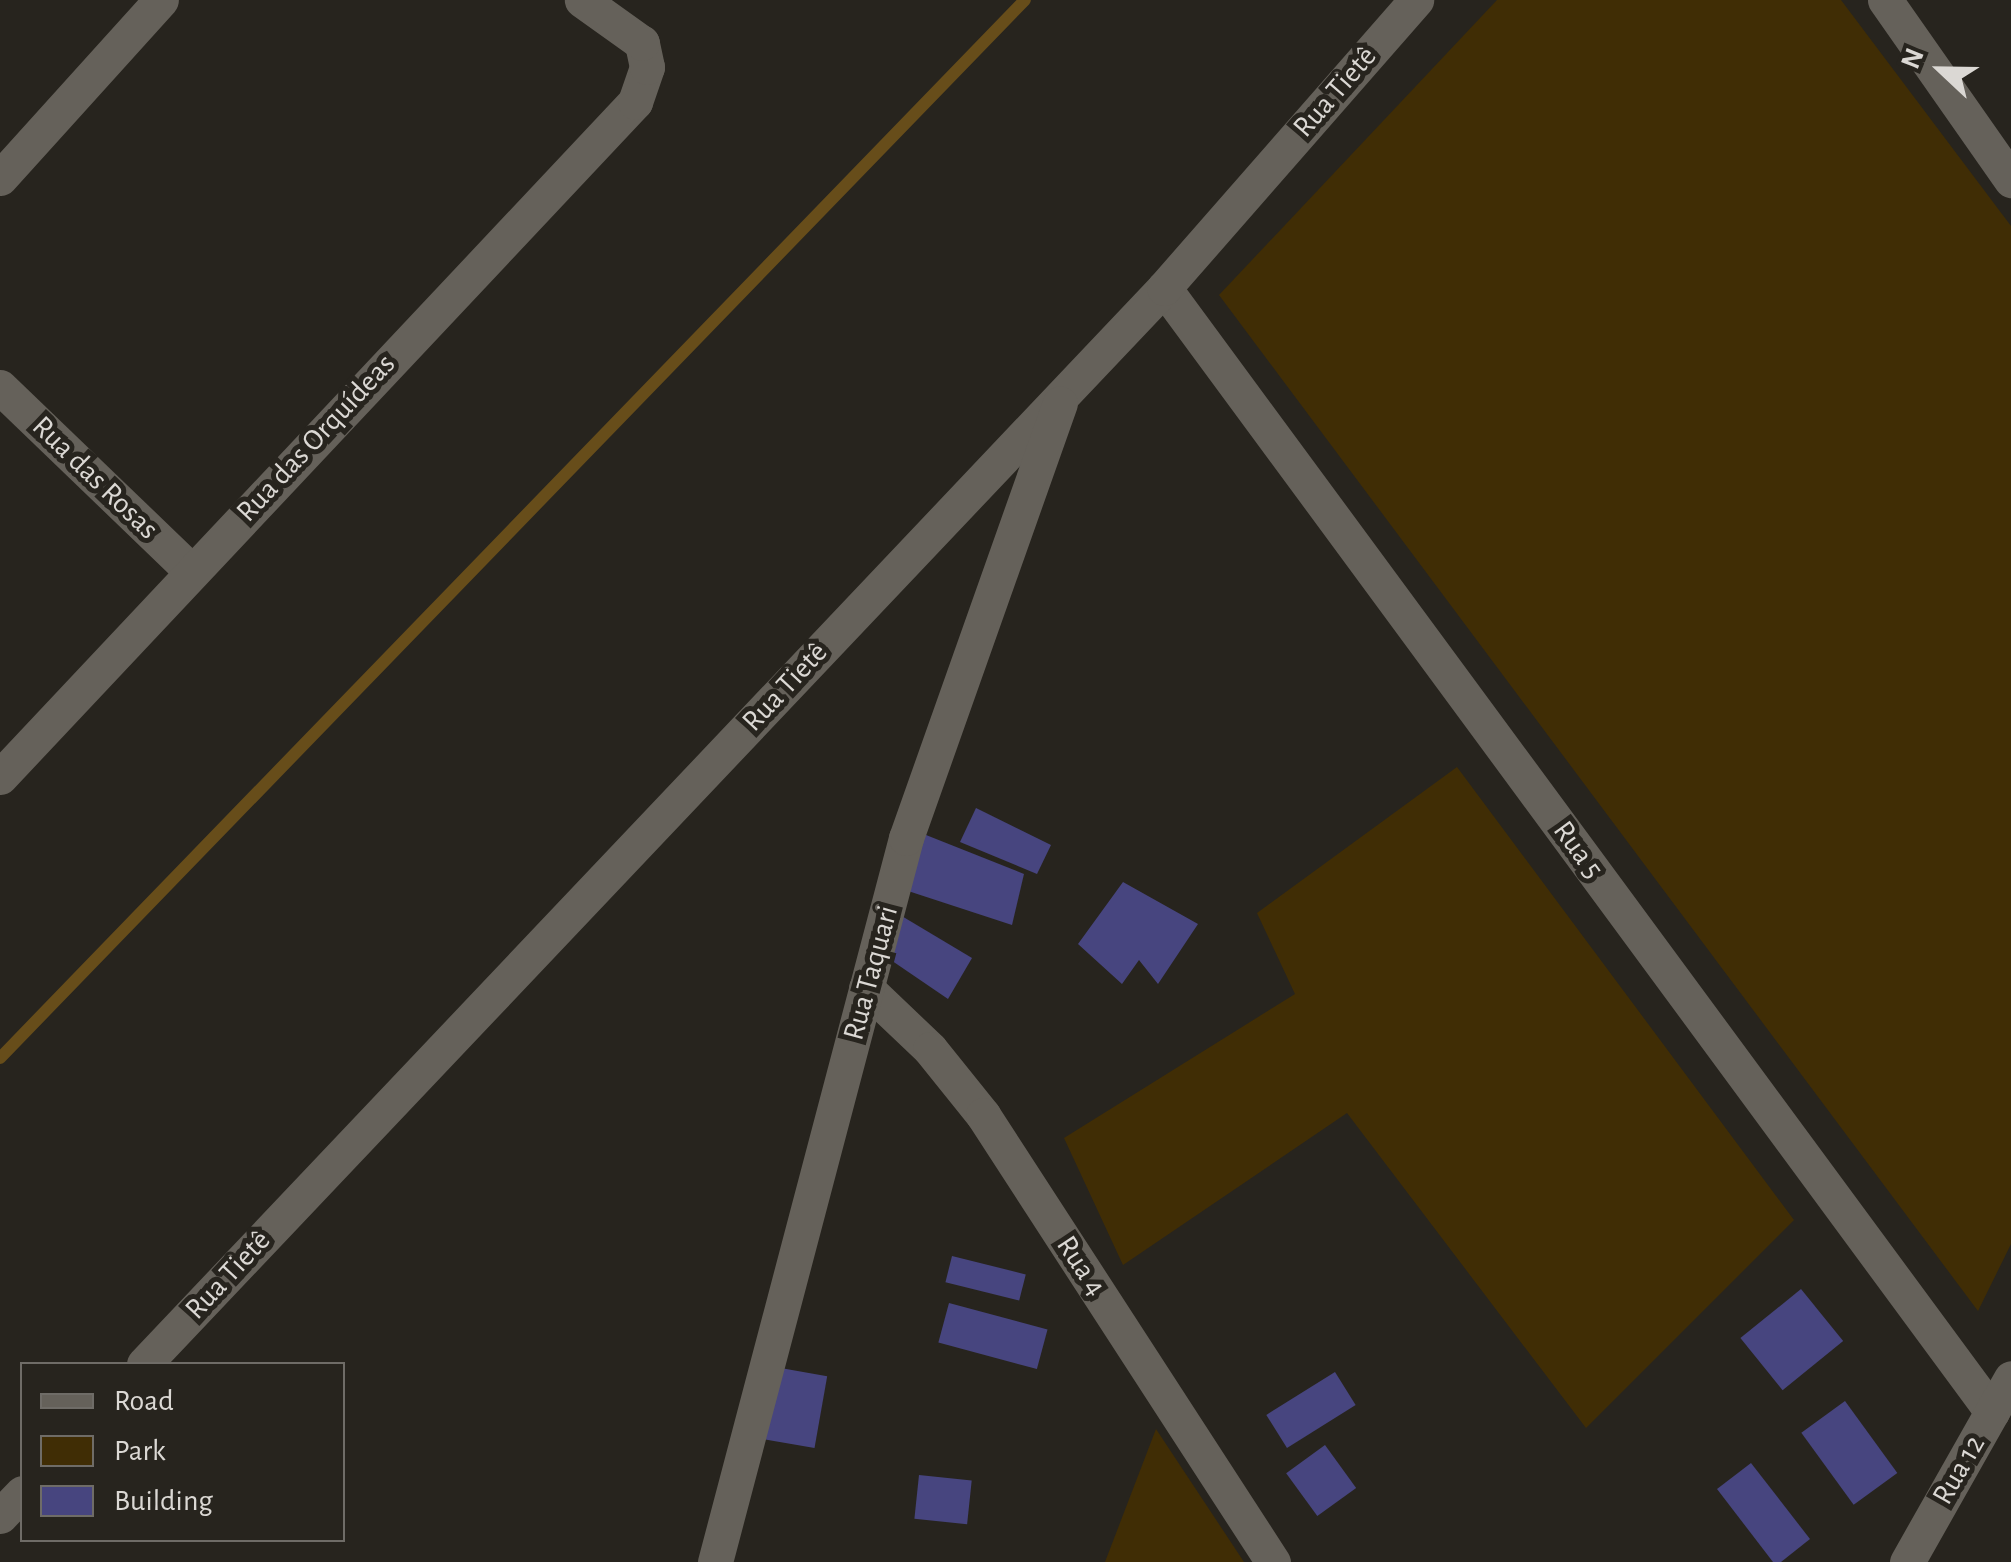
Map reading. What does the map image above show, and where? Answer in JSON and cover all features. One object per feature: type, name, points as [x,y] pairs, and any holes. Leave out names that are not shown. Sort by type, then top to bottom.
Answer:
[{"type":"street","points":[[0,178],[161,0]]},
{"type":"street","name":"Rua das Orquídeas","points":[[0,777],[190,570],[635,102],[647,67],[642,43],[582,0]]},
{"type":"street","name":"Rua Tietê","points":[[146,1362],[1164,288],[1416,0]]},
{"type":"street","points":[[1885,0],[2011,180]]},
{"type":"street","name":"Rua 5","points":[[1164,288],[1992,1412]]},
{"type":"street","name":"Rua das Rosas","points":[[0,386],[190,570]]},
{"type":"street","name":"Rua Taquari","points":[[715,1562],[906,838],[1063,394]]},
{"type":"street","name":"Rua 4","points":[[866,988],[930,1049],[983,1115],[1273,1562]]},
{"type":"street","name":"Rua 12","points":[[1907,1562],[2011,1378]]},
{"type":"street","points":[[0,1516],[20,1495]]},
{"type":"green space","points":[[1497,0],[1841,0],[2011,226],[2011,1244],[1978,1311],[1219,295]]},
{"type":"green space","points":[[1457,767],[1794,1220],[1586,1428],[1347,1113],[1123,1265],[1064,1138],[1295,994],[1257,913]]},
{"type":"green space","points":[[1156,1429],[1244,1562],[1105,1562]]},
{"type":"building","points":[[976,808],[1051,845],[1037,874],[960,842]]},
{"type":"building","points":[[921,833],[1024,874],[1012,925],[902,889]]},
{"type":"building","points":[[1123,882],[1198,924],[1158,984],[1139,960],[1122,984],[1078,944]]},
{"type":"building","points":[[895,912],[972,958],[948,999],[882,954]]},
{"type":"building","points":[[952,1256],[1026,1274],[1019,1301],[945,1282]]},
{"type":"building","points":[[1801,1289],[1843,1341],[1783,1390],[1740,1338]]},
{"type":"building","points":[[949,1303],[1048,1329],[1037,1369],[938,1343]]},
{"type":"building","points":[[775,1367],[827,1376],[815,1448],[762,1439]]},
{"type":"building","points":[[1335,1372],[1356,1405],[1287,1448],[1266,1415]]},
{"type":"building","points":[[1845,1401],[1897,1473],[1854,1505],[1801,1433]]},
{"type":"building","points":[[1325,1445],[1356,1488],[1317,1516],[1286,1473]]},
{"type":"building","points":[[1751,1463],[1810,1539],[1781,1562],[1773,1562],[1717,1489]]},
{"type":"building","points":[[919,1475],[972,1481],[967,1524],[914,1519]]},
{"type":"waterway","points":[[0,1058],[1025,0]]}]
